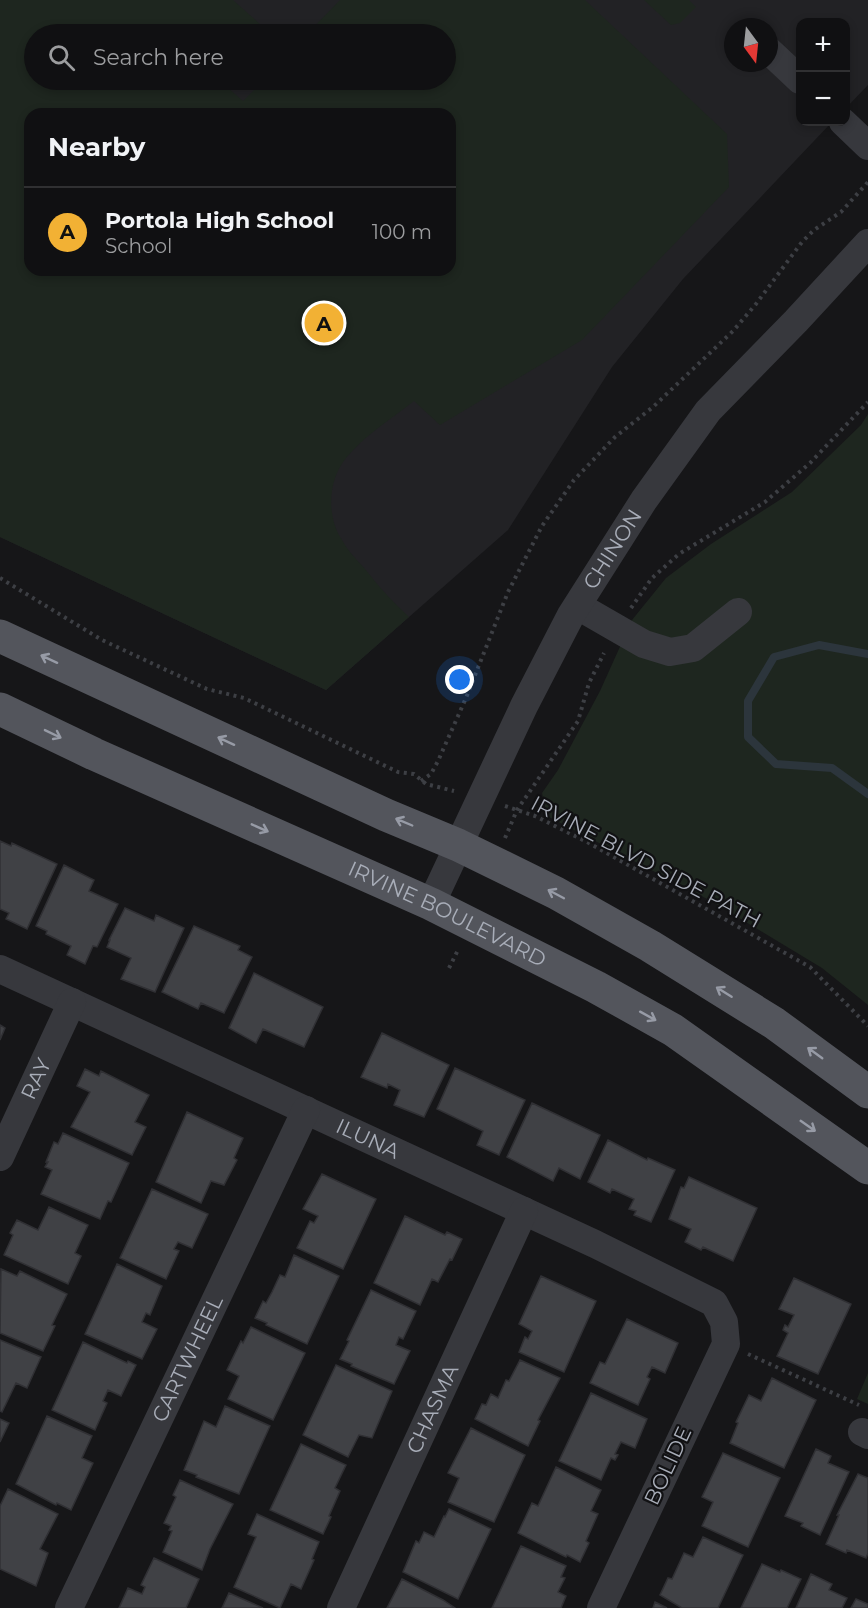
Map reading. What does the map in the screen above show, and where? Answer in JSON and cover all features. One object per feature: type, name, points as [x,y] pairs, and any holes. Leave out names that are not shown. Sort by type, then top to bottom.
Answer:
[{"type":"main road","points":[[0,636],[386,815],[458,845],[556,893],[650,946],[774,1023],[868,1092]]},
{"type":"main road","name":"IRVINE BOULEVARD","points":[[0,709],[104,759],[431,904],[597,987],[673,1030],[868,1168]]},
{"type":"street","points":[[778,59],[796,76]]},
{"type":"street","points":[[847,126],[868,146]]},
{"type":"street","name":"CHINON","points":[[431,904],[524,706],[578,606],[644,500],[708,411],[868,243]]},
{"type":"street","points":[[578,606],[644,644],[670,652],[693,648],[738,612]]},
{"type":"street","name":"ILUNA","points":[[0,969],[524,1211],[714,1303],[725,1333]]},
{"type":"street","name":"RAY","points":[[0,1157],[72,1002]]},
{"type":"street","name":"CARTWHEEL","points":[[69,1608],[306,1110]]},
{"type":"street","name":"CHASMA","points":[[341,1608],[524,1211]]},
{"type":"street","name":"BOLIDE","points":[[601,1608],[725,1333]]},
{"type":"path","points":[[421,781],[431,774],[438,761],[466,699],[508,592],[542,526],[574,480],[615,437],[653,407],[733,331],[802,242],[814,230],[841,212],[868,183]]},
{"type":"path","points":[[518,810],[578,721],[589,683],[617,628],[652,578],[679,554],[765,502],[810,463],[868,402]]},
{"type":"path","name":"IRVINE BLVD SIDE PATH","points":[[0,578],[102,640],[207,689],[244,698],[398,772],[414,774],[426,784],[535,816],[587,842],[810,968],[868,1026]]},
{"type":"path","points":[[725,1333],[866,1426]]},
{"type":"shaded area","points":[[0,0],[868,0],[868,85],[850,104],[850,18],[796,18],[796,126],[828,126],[683,279],[612,367],[508,530],[326,690],[0,537]]},
{"type":"shaded area","points":[[0,0],[233,0],[260,24],[24,24],[24,90],[230,90],[243,101],[254,90],[456,90],[456,24],[317,24],[340,0],[585,0],[727,134],[729,187],[582,340],[440,425],[414,401],[369,435],[346,458],[333,487],[331,509],[333,520],[344,544],[386,594],[409,617],[326,690],[0,537]]},
{"type":"shaded area","points":[[644,0],[689,0],[696,7],[680,23],[671,25]]},
{"type":"shaded area","points":[[868,414],[868,1005],[822,968],[711,901],[547,816],[542,793],[558,770],[600,691],[632,620],[666,578],[711,544],[792,492],[861,425]]},
{"type":"shaded area","points":[[868,1373],[868,1404],[857,1399]]},
{"type":"building","points":[[0,841],[11,846],[12,843],[57,864],[27,929],[6,919],[9,913],[0,909]]},
{"type":"building","points":[[64,865],[94,880],[89,891],[118,904],[97,947],[93,946],[85,964],[67,955],[71,946],[46,934],[47,931],[36,926]]},
{"type":"building","points":[[125,908],[154,921],[156,915],[184,928],[155,992],[121,979],[131,958],[107,947]]},
{"type":"building","points":[[194,926],[240,946],[238,950],[252,957],[224,1013],[201,1003],[198,1009],[162,992]]},
{"type":"building","points":[[254,973],[323,1007],[304,1047],[263,1029],[256,1043],[229,1028]]},
{"type":"building","points":[[0,1025],[5,1028],[0,1040]]},
{"type":"building","points":[[382,1033],[449,1065],[424,1117],[394,1105],[400,1090],[388,1084],[387,1088],[361,1077]]},
{"type":"building","points":[[455,1068],[525,1100],[499,1155],[477,1145],[483,1131],[437,1109]]},
{"type":"building","points":[[85,1069],[99,1076],[101,1071],[149,1095],[135,1122],[146,1127],[132,1155],[71,1127],[90,1092],[77,1086]]},
{"type":"building","points":[[532,1103],[600,1135],[580,1179],[559,1168],[553,1181],[507,1157]]},
{"type":"building","points":[[187,1112],[243,1138],[234,1158],[237,1160],[224,1185],[211,1181],[201,1203],[156,1182]]},
{"type":"building","points":[[63,1133],[129,1163],[111,1202],[108,1201],[100,1219],[41,1194],[52,1170],[45,1167],[48,1162],[46,1162],[54,1142],[58,1144]]},
{"type":"building","points":[[608,1140],[647,1160],[648,1158],[675,1170],[651,1222],[634,1215],[636,1211],[629,1209],[634,1199],[612,1189],[610,1193],[588,1182]]},
{"type":"building","points":[[322,1174],[376,1199],[343,1269],[297,1248],[310,1221],[314,1223],[318,1216],[303,1209]]},
{"type":"building","points":[[689,1177],[757,1208],[733,1261],[703,1247],[701,1250],[685,1242],[691,1229],[669,1219],[681,1187],[684,1188]]},
{"type":"building","points":[[152,1189],[208,1214],[192,1248],[178,1242],[174,1249],[179,1251],[166,1279],[120,1258]]},
{"type":"building","points":[[49,1207],[88,1225],[75,1253],[81,1256],[68,1284],[4,1255],[13,1235],[10,1233],[17,1220],[38,1230]]},
{"type":"building","points":[[405,1216],[445,1235],[447,1232],[462,1239],[438,1282],[432,1279],[420,1305],[374,1283]]},
{"type":"building","points":[[294,1255],[339,1276],[307,1344],[255,1318],[263,1301],[266,1303],[280,1275],[285,1277]]},
{"type":"building","points":[[117,1264],[162,1286],[150,1315],[146,1313],[142,1322],[157,1329],[142,1359],[85,1334]]},
{"type":"building","points":[[1,1269],[17,1276],[20,1271],[67,1294],[43,1351],[0,1333]]},
{"type":"building","points":[[541,1276],[596,1301],[564,1372],[519,1352],[525,1337],[528,1339],[532,1331],[519,1324]]},
{"type":"building","points":[[794,1278],[851,1304],[818,1374],[777,1356],[788,1333],[783,1330],[785,1325],[788,1327],[794,1315],[779,1309]]},
{"type":"building","points":[[371,1290],[416,1311],[403,1339],[399,1337],[396,1345],[410,1351],[394,1384],[340,1359]]},
{"type":"building","points":[[627,1319],[678,1343],[665,1373],[652,1367],[647,1377],[650,1379],[638,1405],[590,1383],[600,1362],[605,1364]]},
{"type":"building","points":[[251,1327],[305,1353],[273,1420],[228,1399],[239,1376],[227,1370],[241,1341],[243,1343]]},
{"type":"building","points":[[0,1340],[41,1357],[27,1388],[16,1383],[2,1412],[0,1411]]},
{"type":"building","points":[[83,1342],[136,1365],[121,1396],[108,1390],[103,1401],[107,1403],[95,1430],[52,1410]]},
{"type":"building","points":[[520,1360],[560,1378],[538,1420],[540,1421],[528,1446],[475,1419],[482,1404],[486,1405],[491,1394],[498,1398],[506,1380],[509,1381]]},
{"type":"building","points":[[336,1365],[392,1391],[372,1438],[359,1435],[348,1457],[303,1435]]},
{"type":"building","points":[[772,1378],[816,1400],[784,1468],[730,1443],[738,1423],[736,1422],[749,1395],[761,1401]]},
{"type":"building","points":[[591,1393],[647,1419],[635,1448],[621,1442],[615,1454],[618,1455],[615,1460],[611,1458],[601,1480],[559,1461]]},
{"type":"building","points":[[225,1406],[270,1426],[239,1494],[184,1470],[204,1421],[216,1427]]},
{"type":"building","points":[[47,1416],[92,1436],[82,1458],[93,1463],[71,1510],[57,1503],[56,1505],[16,1484]]},
{"type":"building","points":[[0,1419],[9,1423],[0,1442]]},
{"type":"building","points":[[471,1428],[525,1455],[494,1522],[448,1502],[459,1478],[448,1473]]},
{"type":"building","points":[[301,1444],[346,1465],[335,1488],[340,1491],[323,1534],[270,1510]]},
{"type":"building","points":[[816,1449],[831,1456],[828,1463],[849,1472],[820,1535],[801,1526],[803,1523],[785,1516]]},
{"type":"building","points":[[723,1453],[780,1478],[748,1547],[702,1526],[713,1502],[702,1497]]},
{"type":"building","points":[[556,1467],[601,1490],[591,1511],[598,1514],[580,1562],[518,1533],[532,1503],[538,1506]]},
{"type":"building","points":[[858,1474],[868,1478],[868,1553],[866,1558],[847,1550],[846,1553],[826,1544],[839,1515],[837,1515]]},
{"type":"building","points":[[180,1480],[233,1504],[202,1570],[163,1552],[172,1531],[169,1530],[171,1526],[164,1523],[176,1497],[173,1495]]},
{"type":"building","points":[[8,1489],[58,1514],[40,1549],[48,1553],[36,1586],[0,1569],[0,1506]]},
{"type":"building","points":[[449,1509],[491,1529],[458,1599],[403,1572],[416,1541],[419,1543],[424,1532],[434,1537]]},
{"type":"building","points":[[257,1514],[319,1542],[301,1589],[291,1584],[280,1608],[234,1587],[256,1537],[248,1534]]},
{"type":"building","points":[[703,1537],[743,1555],[718,1608],[682,1608],[660,1595],[668,1578],[672,1579],[684,1553],[693,1557]]},
{"type":"building","points":[[521,1546],[566,1566],[561,1577],[565,1578],[558,1592],[566,1596],[561,1608],[492,1608]]},
{"type":"building","points":[[154,1558],[199,1579],[186,1608],[119,1608],[128,1588],[142,1594],[145,1587],[141,1585]]},
{"type":"building","points":[[762,1564],[801,1579],[787,1608],[741,1608]]},
{"type":"building","points":[[811,1574],[832,1584],[829,1590],[847,1598],[842,1608],[796,1608]]},
{"type":"building","points":[[402,1579],[443,1600],[455,1608],[387,1608]]},
{"type":"building","points":[[229,1593],[263,1608],[222,1608]]},
{"type":"building","points":[[856,1599],[868,1604],[868,1608],[851,1608]]},
{"type":"building","points":[[655,1602],[667,1608],[653,1608]]},
{"type":"waterway","points":[[868,654],[819,645],[774,657],[748,701],[748,737],[776,764],[832,768],[868,794]]},
{"type":"place","name":"Portola High School","points":[[324,323]]}]
